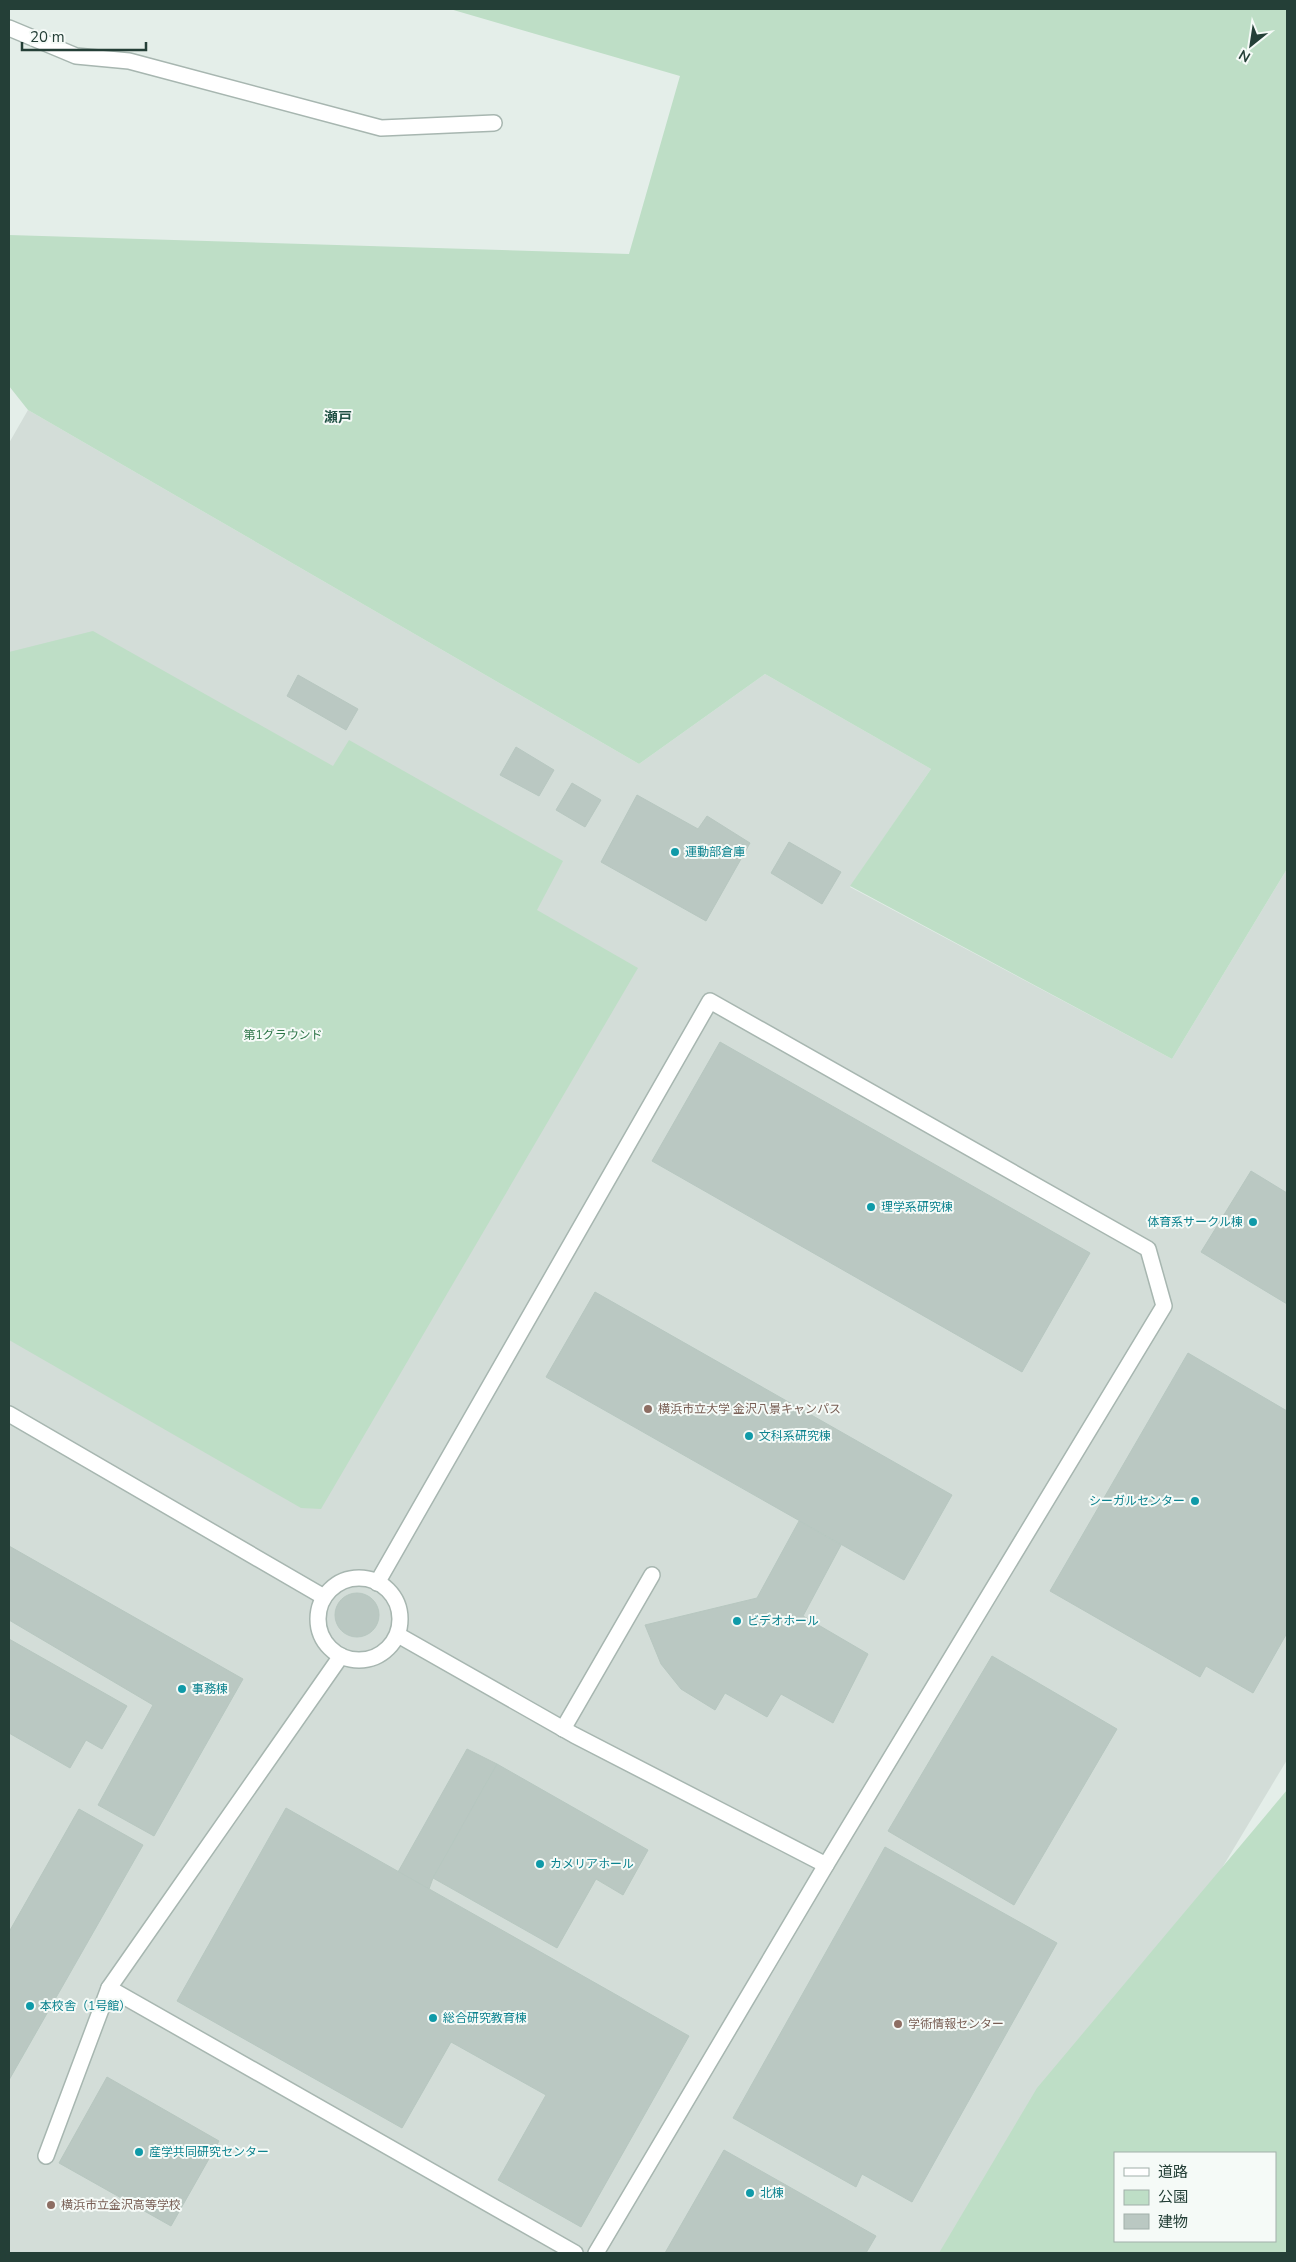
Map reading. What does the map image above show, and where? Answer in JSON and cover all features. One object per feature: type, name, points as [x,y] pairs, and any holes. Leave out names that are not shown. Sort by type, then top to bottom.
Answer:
[{"type":"street","points":[[9,28],[76,56],[129,61],[381,128],[494,123]]},
{"type":"street","points":[[377,1583],[710,1001],[1148,1248],[1164,1306],[826,1865],[596,2253]]},
{"type":"street","points":[[9,1414],[324,1597]]},
{"type":"street","points":[[563,1728],[652,1575]]},
{"type":"street","points":[[357,1578],[377,1583],[393,1595],[399,1607],[398,1635],[391,1646],[380,1655],[368,1660],[354,1660],[341,1656],[330,1648],[322,1638],[318,1625],[319,1611],[324,1597],[332,1588],[344,1581],[357,1578]]},
{"type":"street","points":[[398,1635],[563,1728],[826,1865]]},
{"type":"street","points":[[46,2156],[109,1988],[341,1656]]},
{"type":"street","points":[[109,1988],[575,2253]]},
{"type":"shaded area","name":"横浜市立大学 金沢八景キャンパス","points":[[28,410],[639,764],[765,674],[931,769],[850,887],[1172,1059],[1287,869],[1287,1760],[990,2253],[9,2253],[9,443]]},
{"type":"green space","points":[[450,9],[1287,9],[1287,869],[1172,1059],[850,886],[931,769],[765,674],[639,764],[28,410],[9,386],[9,235],[629,254],[680,76]]},
{"type":"green space","name":"第1グラウンド","points":[[93,631],[333,766],[349,740],[563,861],[537,910],[638,968],[321,1509],[301,1508],[9,1340],[9,652]]},
{"type":"green space","points":[[1287,1790],[1287,2253],[939,2253],[1037,2088]]},
{"type":"building","points":[[298,675],[358,709],[346,730],[287,696]]},
{"type":"building","points":[[516,747],[554,770],[539,796],[500,775]]},
{"type":"building","points":[[572,783],[601,800],[585,827],[556,810]]},
{"type":"building","name":"運動部倉庫","points":[[637,795],[698,829],[707,816],[750,843],[706,921],[601,862]]},
{"type":"building","points":[[789,842],[841,872],[822,904],[771,873]]},
{"type":"building","name":"理学系研究棟","points":[[720,1042],[1090,1253],[1022,1372],[652,1161]]},
{"type":"building","name":"体育系サークル棟","points":[[1251,1171],[1287,1193],[1287,1304],[1201,1252]]},
{"type":"building","name":"文科系研究棟","points":[[595,1292],[952,1495],[904,1580],[546,1377]]},
{"type":"building","name":"シーガルセンター","points":[[1188,1353],[1287,1411],[1287,1633],[1253,1693],[1206,1666],[1200,1677],[1050,1591]]},
{"type":"building","name":"ビデオホール","points":[[799,1521],[841,1545],[803,1616],[868,1654],[833,1723],[781,1694],[767,1717],[725,1693],[715,1710],[681,1689],[661,1664],[645,1625],[757,1598]]},
{"type":"building","name":"事務棟","points":[[9,1546],[243,1679],[154,1836],[98,1805],[153,1705],[9,1620]]},
{"type":"building","points":[[353,1593],[361,1593],[373,1599],[379,1615],[373,1631],[361,1637],[353,1637],[341,1631],[335,1619],[335,1611],[341,1599]]},
{"type":"building","points":[[9,1639],[127,1706],[102,1749],[86,1740],[70,1768],[9,1733]]},
{"type":"building","points":[[992,1656],[1117,1729],[1014,1905],[888,1831]]},
{"type":"building","points":[[467,1749],[497,1764],[433,1878],[429,1889],[398,1872]]},
{"type":"building","name":"カメリアホール","points":[[497,1764],[648,1850],[623,1895],[596,1879],[557,1948],[433,1878]]},
{"type":"building","name":"総合研究教育棟","points":[[286,1808],[689,2036],[581,2227],[498,2180],[546,2095],[451,2042],[402,2128],[177,2001]]},
{"type":"building","name":"本校舎（1号館）","points":[[79,1809],[143,1845],[9,2080],[9,1932]]},
{"type":"building","points":[[885,1847],[1057,1943],[912,2202],[862,2174],[856,2187],[733,2118]]},
{"type":"building","name":"産学共同研究センター","points":[[107,2077],[219,2141],[171,2226],[59,2163]]},
{"type":"building","name":"北棟","points":[[724,2150],[876,2236],[866,2253],[665,2253]]},
{"type":"place","name":"運動部倉庫","points":[[675,852]]},
{"type":"place","name":"理学系研究棟","points":[[871,1207]]},
{"type":"place","name":"体育系サークル棟","points":[[1253,1222]]},
{"type":"place","name":"横浜市立大学 金沢八景キャンパス","points":[[648,1409]]},
{"type":"place","name":"文科系研究棟","points":[[749,1436]]},
{"type":"place","name":"シーガルセンター","points":[[1195,1501]]},
{"type":"place","name":"ビデオホール","points":[[737,1621]]},
{"type":"place","name":"事務棟","points":[[182,1689]]},
{"type":"place","name":"カメリアホール","points":[[540,1864]]},
{"type":"place","name":"本校舎（1号館）","points":[[30,2006]]},
{"type":"place","name":"総合研究教育棟","points":[[433,2018]]},
{"type":"place","name":"学術情報センター","points":[[898,2024]]},
{"type":"place","name":"産学共同研究センター","points":[[139,2152]]},
{"type":"place","name":"北棟","points":[[750,2193]]},
{"type":"place","name":"横浜市立金沢高等学校","points":[[51,2205]]},
{"type":"district","name":"瀬戸","points":[[338,417]]}]
